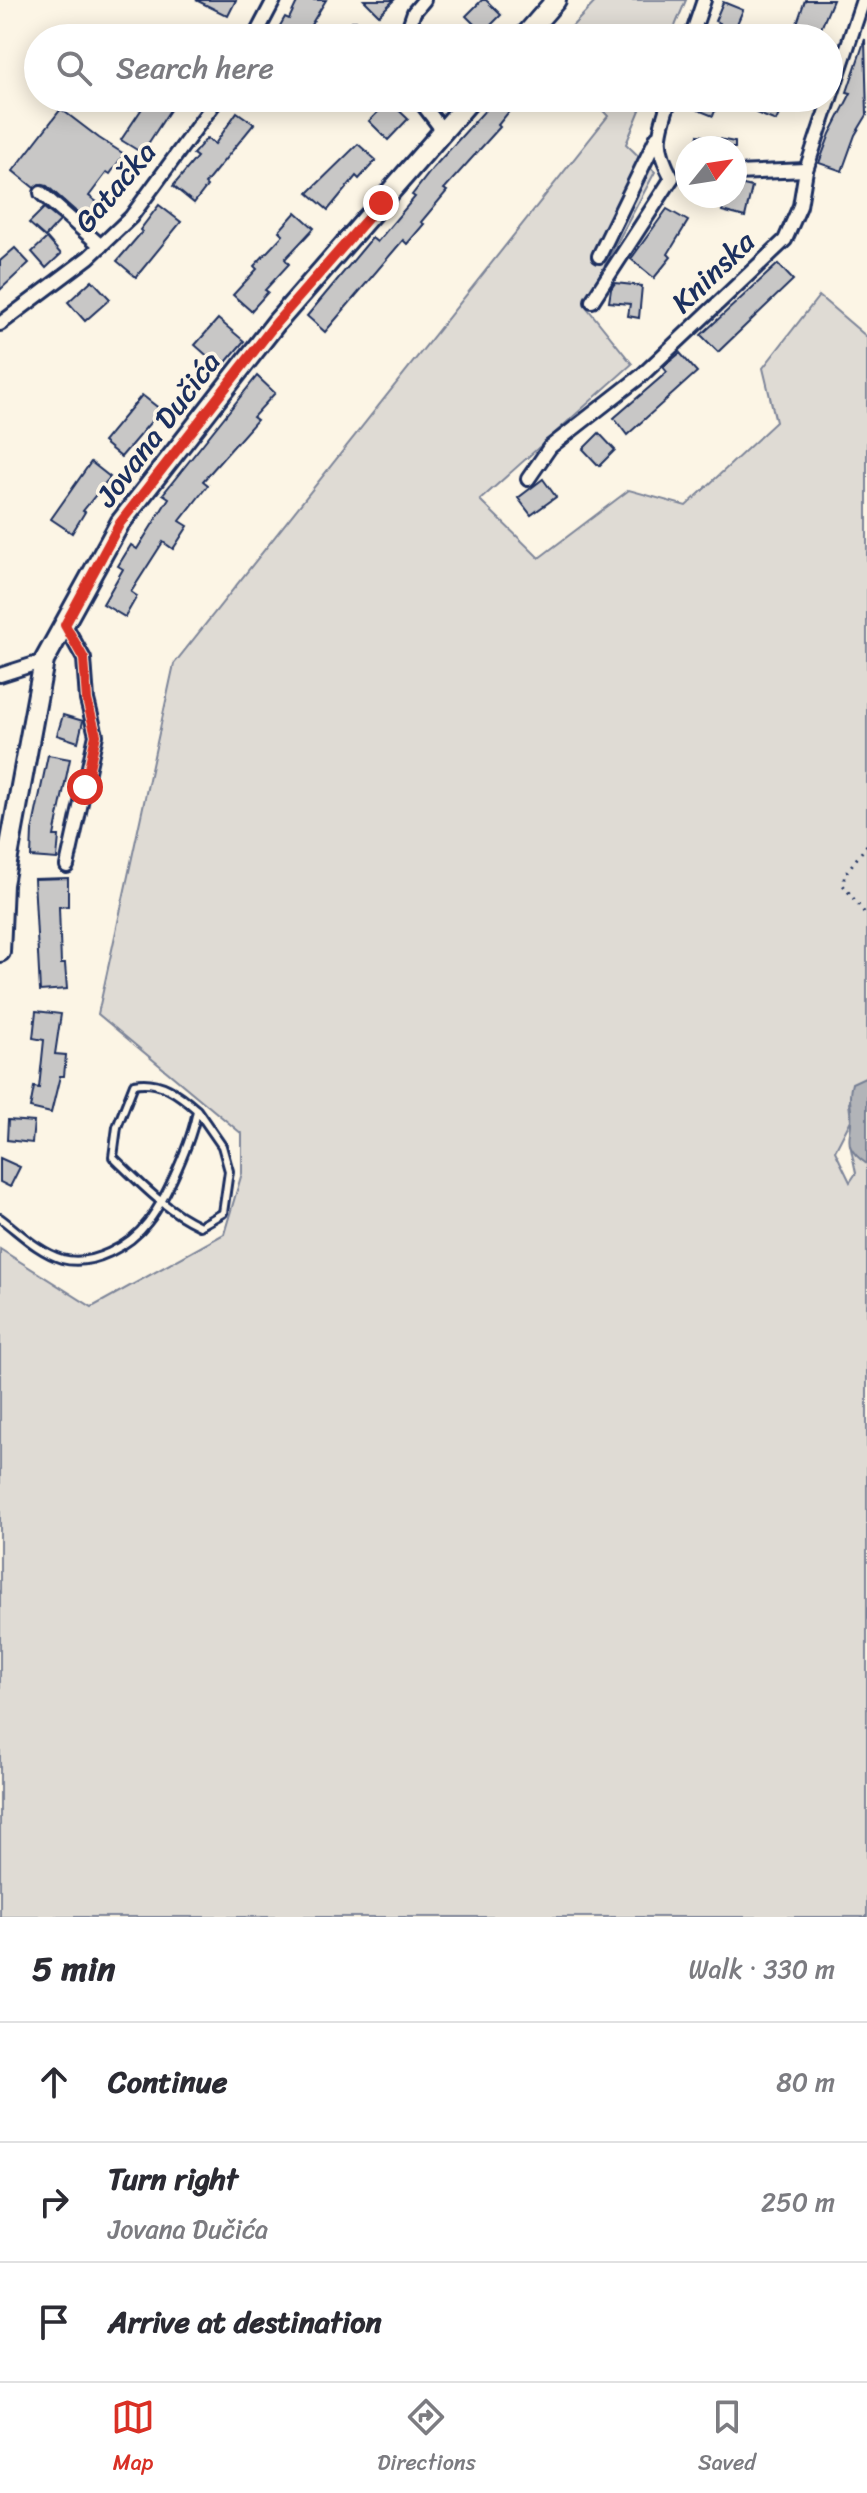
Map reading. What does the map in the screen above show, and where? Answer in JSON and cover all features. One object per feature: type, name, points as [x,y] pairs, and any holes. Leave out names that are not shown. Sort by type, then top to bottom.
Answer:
[{"type":"main road","points":[[535,24],[556,0]]},
{"type":"main road","name":"Jovana Dučića","points":[[0,952],[3,884],[44,661],[129,511],[276,323],[460,112]]},
{"type":"street","points":[[261,24],[274,0]]},
{"type":"street","points":[[410,24],[414,12],[424,0]]},
{"type":"street","points":[[696,24],[704,0]]},
{"type":"street","name":"Kninska","points":[[843,60],[863,0]]},
{"type":"street","name":"Gatačka","points":[[0,324],[101,246],[131,217],[208,112]]},
{"type":"street","points":[[429,112],[443,131]]},
{"type":"street","points":[[599,256],[657,137],[665,112]]},
{"type":"street","name":"Kninska","points":[[528,479],[550,447],[641,376],[785,240],[800,206],[806,170],[825,112]]},
{"type":"street","points":[[657,137],[659,152],[672,178]]},
{"type":"street","points":[[747,172],[806,170]]},
{"type":"street","points":[[592,301],[672,178]]},
{"type":"street","points":[[41,193],[101,246]]},
{"type":"street","points":[[65,625],[84,659],[87,700],[96,735],[67,866]]},
{"type":"street","points":[[0,675],[44,661]]},
{"type":"lane","points":[[148,1081],[177,1092],[197,1110],[222,1146],[229,1171],[223,1213],[200,1226],[173,1213],[113,1157],[117,1127],[134,1084],[148,1081]]},
{"type":"lane","points":[[0,1218],[39,1248],[62,1259],[81,1261],[122,1245],[146,1224],[162,1200],[194,1128],[197,1110]]},
{"type":"path","points":[[867,845],[845,874],[843,885],[867,916]]},
{"type":"shaded area","points":[[597,0],[686,0],[676,24],[574,24]]},
{"type":"shaded area","points":[[604,112],[639,112],[626,144],[655,172],[584,304],[632,364],[480,500],[539,558],[629,490],[686,506],[776,422],[763,368],[819,296],[867,337],[867,1076],[849,1103],[851,1120],[835,1151],[850,1182],[856,1173],[851,1149],[867,1164],[867,1917],[0,1917],[0,1249],[92,1307],[224,1234],[242,1173],[242,1134],[98,1014],[174,664],[608,116]]},
{"type":"shaded area","points":[[867,1076],[867,1164],[853,1151],[849,1140],[852,1083]]},
{"type":"building","points":[[196,0],[236,0],[228,16]]},
{"type":"building","points":[[298,0],[326,0],[311,24],[281,24],[285,17],[289,19]]},
{"type":"building","points":[[364,0],[394,0],[379,15]]},
{"type":"building","points":[[482,0],[486,0],[501,15],[492,24],[474,24],[466,16]]},
{"type":"building","points":[[805,0],[833,0],[823,24],[797,24]]},
{"type":"building","points":[[723,2],[743,10],[737,24],[715,21]]},
{"type":"building","points":[[352,21],[377,21],[377,24],[352,24]]},
{"type":"building","points":[[865,39],[867,115],[855,135],[842,171],[819,163],[851,93],[847,92]]},
{"type":"building","points":[[59,112],[65,112],[124,154],[89,196],[102,206],[89,223],[47,186],[39,184],[34,188],[13,171]]},
{"type":"building","points":[[140,112],[169,112],[142,153],[121,140]]},
{"type":"building","points":[[237,112],[254,124],[205,184],[207,186],[194,203],[173,186],[197,157],[193,154],[207,138],[215,144]]},
{"type":"building","points":[[378,112],[401,112],[408,119],[388,140],[369,121]]},
{"type":"building","points":[[484,112],[509,112],[498,125],[500,127],[444,189],[447,191],[421,222],[424,224],[407,244],[403,240],[325,332],[307,316],[372,238],[377,242],[415,197],[412,195]]},
{"type":"building","points":[[756,112],[780,112],[776,121]]},
{"type":"building","points":[[358,144],[376,160],[359,179],[356,176],[328,210],[308,193]]},
{"type":"building","points":[[747,186],[752,187],[745,217],[722,211],[723,208],[747,208]]},
{"type":"building","points":[[159,205],[181,222],[136,277],[117,261],[142,232],[140,230]]},
{"type":"building","points":[[44,208],[60,221],[45,237],[29,223]]},
{"type":"building","points":[[667,209],[688,221],[668,254],[671,257],[654,278],[631,259]]},
{"type":"building","points":[[296,212],[314,228],[285,259],[289,264],[251,311],[233,295],[257,269],[254,266],[283,235],[279,231]]},
{"type":"building","points":[[47,238],[61,254],[46,268],[32,252]]},
{"type":"building","points":[[15,248],[29,263],[0,290],[0,261]]},
{"type":"building","points":[[778,264],[793,280],[718,352],[701,335]]},
{"type":"building","points":[[92,280],[110,299],[85,321],[68,302]]},
{"type":"building","points":[[615,283],[642,286],[639,318],[628,316],[630,304],[609,302]]},
{"type":"building","points":[[218,319],[244,341],[221,368],[195,345]]},
{"type":"building","points":[[680,353],[697,372],[627,435],[614,418],[667,372],[663,367]]},
{"type":"building","points":[[257,376],[275,393],[253,417],[257,420],[203,481],[208,485],[180,521],[188,526],[173,549],[163,542],[131,592],[137,596],[125,617],[103,604],[123,569],[118,566],[131,545],[137,549],[169,498],[163,494]]},
{"type":"building","points":[[142,395],[161,410],[121,457],[103,442]]},
{"type":"building","points":[[599,433],[615,450],[599,466],[583,449]]},
{"type":"building","points":[[91,462],[110,477],[83,511],[72,533],[51,519]]},
{"type":"building","points":[[543,479],[556,497],[531,515],[518,498]]},
{"type":"building","points":[[63,715],[83,721],[78,742],[57,735]]},
{"type":"building","points":[[48,755],[70,759],[54,836],[59,836],[57,859],[31,857],[32,831]]},
{"type":"building","points":[[68,878],[68,906],[59,907],[61,964],[65,964],[67,989],[40,991],[34,879]]},
{"type":"building","points":[[36,1011],[61,1014],[55,1054],[66,1055],[64,1076],[60,1076],[51,1113],[30,1108],[34,1087],[39,1088],[44,1040],[33,1038]]},
{"type":"building","points":[[8,1120],[34,1122],[32,1143],[7,1140]]},
{"type":"building","points":[[0,1158],[20,1167],[10,1187],[0,1182]]},
{"type":"route","points":[[85,787],[96,735],[87,700],[84,659],[65,625],[120,523],[276,323],[381,203]]}]
